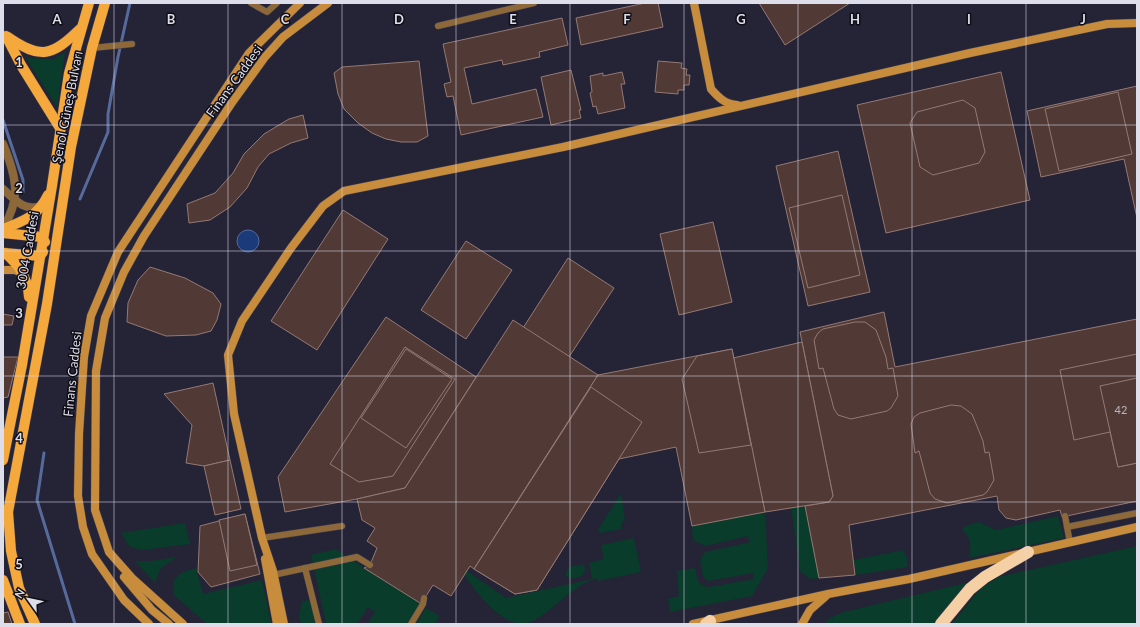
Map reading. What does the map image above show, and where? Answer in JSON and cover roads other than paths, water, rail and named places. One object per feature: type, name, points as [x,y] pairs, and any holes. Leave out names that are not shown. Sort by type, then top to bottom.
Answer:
[{"type":"highway","points":[[941,624],[970,589],[985,577],[1028,552]]},
{"type":"main road","name":"Şenol Güneş Bulvarı","points":[[52,186],[69,73],[80,29],[89,3]]},
{"type":"main road","name":"Şenol Güneş Bulvarı","points":[[60,216],[71,147],[92,48],[105,3]]},
{"type":"main road","name":"Finans Caddesi","points":[[149,624],[124,600],[92,554],[83,528],[78,496],[79,434],[84,357],[91,316],[118,252],[249,53],[300,3]]},
{"type":"main road","name":"Finans Caddesi","points":[[169,624],[152,610],[123,576],[109,552],[95,510],[96,371],[105,318],[124,272],[144,236],[231,104],[265,57],[283,37],[328,3]]},
{"type":"main road","points":[[694,3],[711,89],[718,98],[728,104],[744,105]]},
{"type":"main road","points":[[284,624],[273,575],[262,538],[234,414],[228,355],[242,321],[291,248],[323,206],[344,191],[563,147],[970,53],[1107,24],[1137,24]]},
{"type":"main road","points":[[4,34],[25,49],[34,52],[47,52],[64,45],[80,29]]},
{"type":"main road","points":[[4,34],[21,65],[60,128]]},
{"type":"main road","points":[[3,228],[25,221],[42,206],[52,186]]},
{"type":"main road","name":"3004 Caddesi","points":[[45,242],[52,186]]},
{"type":"main road","name":"3004 Caddesi","points":[[35,624],[19,588],[11,551],[8,512],[48,304],[60,216]]},
{"type":"main road","points":[[3,233],[45,242]]},
{"type":"main road","points":[[4,253],[40,256],[45,242],[57,235]]},
{"type":"main road","points":[[45,242],[53,266]]},
{"type":"main road","points":[[4,253],[24,274],[29,286],[29,317]]},
{"type":"main road","name":"3004 Caddesi","points":[[3,460],[12,419],[40,256]]},
{"type":"main road","points":[[3,270],[15,270],[24,274]]},
{"type":"main road","points":[[693,624],[708,622],[828,594],[909,579],[1137,528]]},
{"type":"main road","points":[[262,538],[266,572],[277,624]]},
{"type":"main road","name":"Finans Caddesi","points":[[109,552],[132,578],[183,624]]},
{"type":"main road","points":[[3,580],[6,595],[20,624]]},
{"type":"main road","points":[[802,624],[810,610],[828,594]]},
{"type":"street","points":[[3,144],[14,169],[15,200],[11,216],[3,228]]},
{"type":"street","points":[[3,190],[26,208],[34,209],[42,206]]},
{"type":"lane","points":[[251,3],[267,12],[277,3]]},
{"type":"lane","points":[[438,26],[534,3]]},
{"type":"lane","points":[[92,48],[132,44]]},
{"type":"lane","points":[[1067,527],[1137,514]]},
{"type":"lane","points":[[1065,516],[1070,543]]},
{"type":"lane","points":[[262,538],[342,526]]},
{"type":"lane","points":[[273,575],[357,557],[370,565]]},
{"type":"lane","points":[[305,568],[319,624]]},
{"type":"lane","points":[[411,624],[423,604],[424,598]]},
{"type":"water","points":[[248,230],[252,231],[258,237],[258,245],[252,251],[248,252],[244,251],[238,245],[237,241],[238,237],[244,231]]},
{"type":"waterway","points":[[80,199],[108,132],[108,114],[118,57],[130,3]]},
{"type":"waterway","points":[[3,120],[23,180],[23,192]]},
{"type":"waterway","points":[[44,453],[37,500],[75,624]]}]
